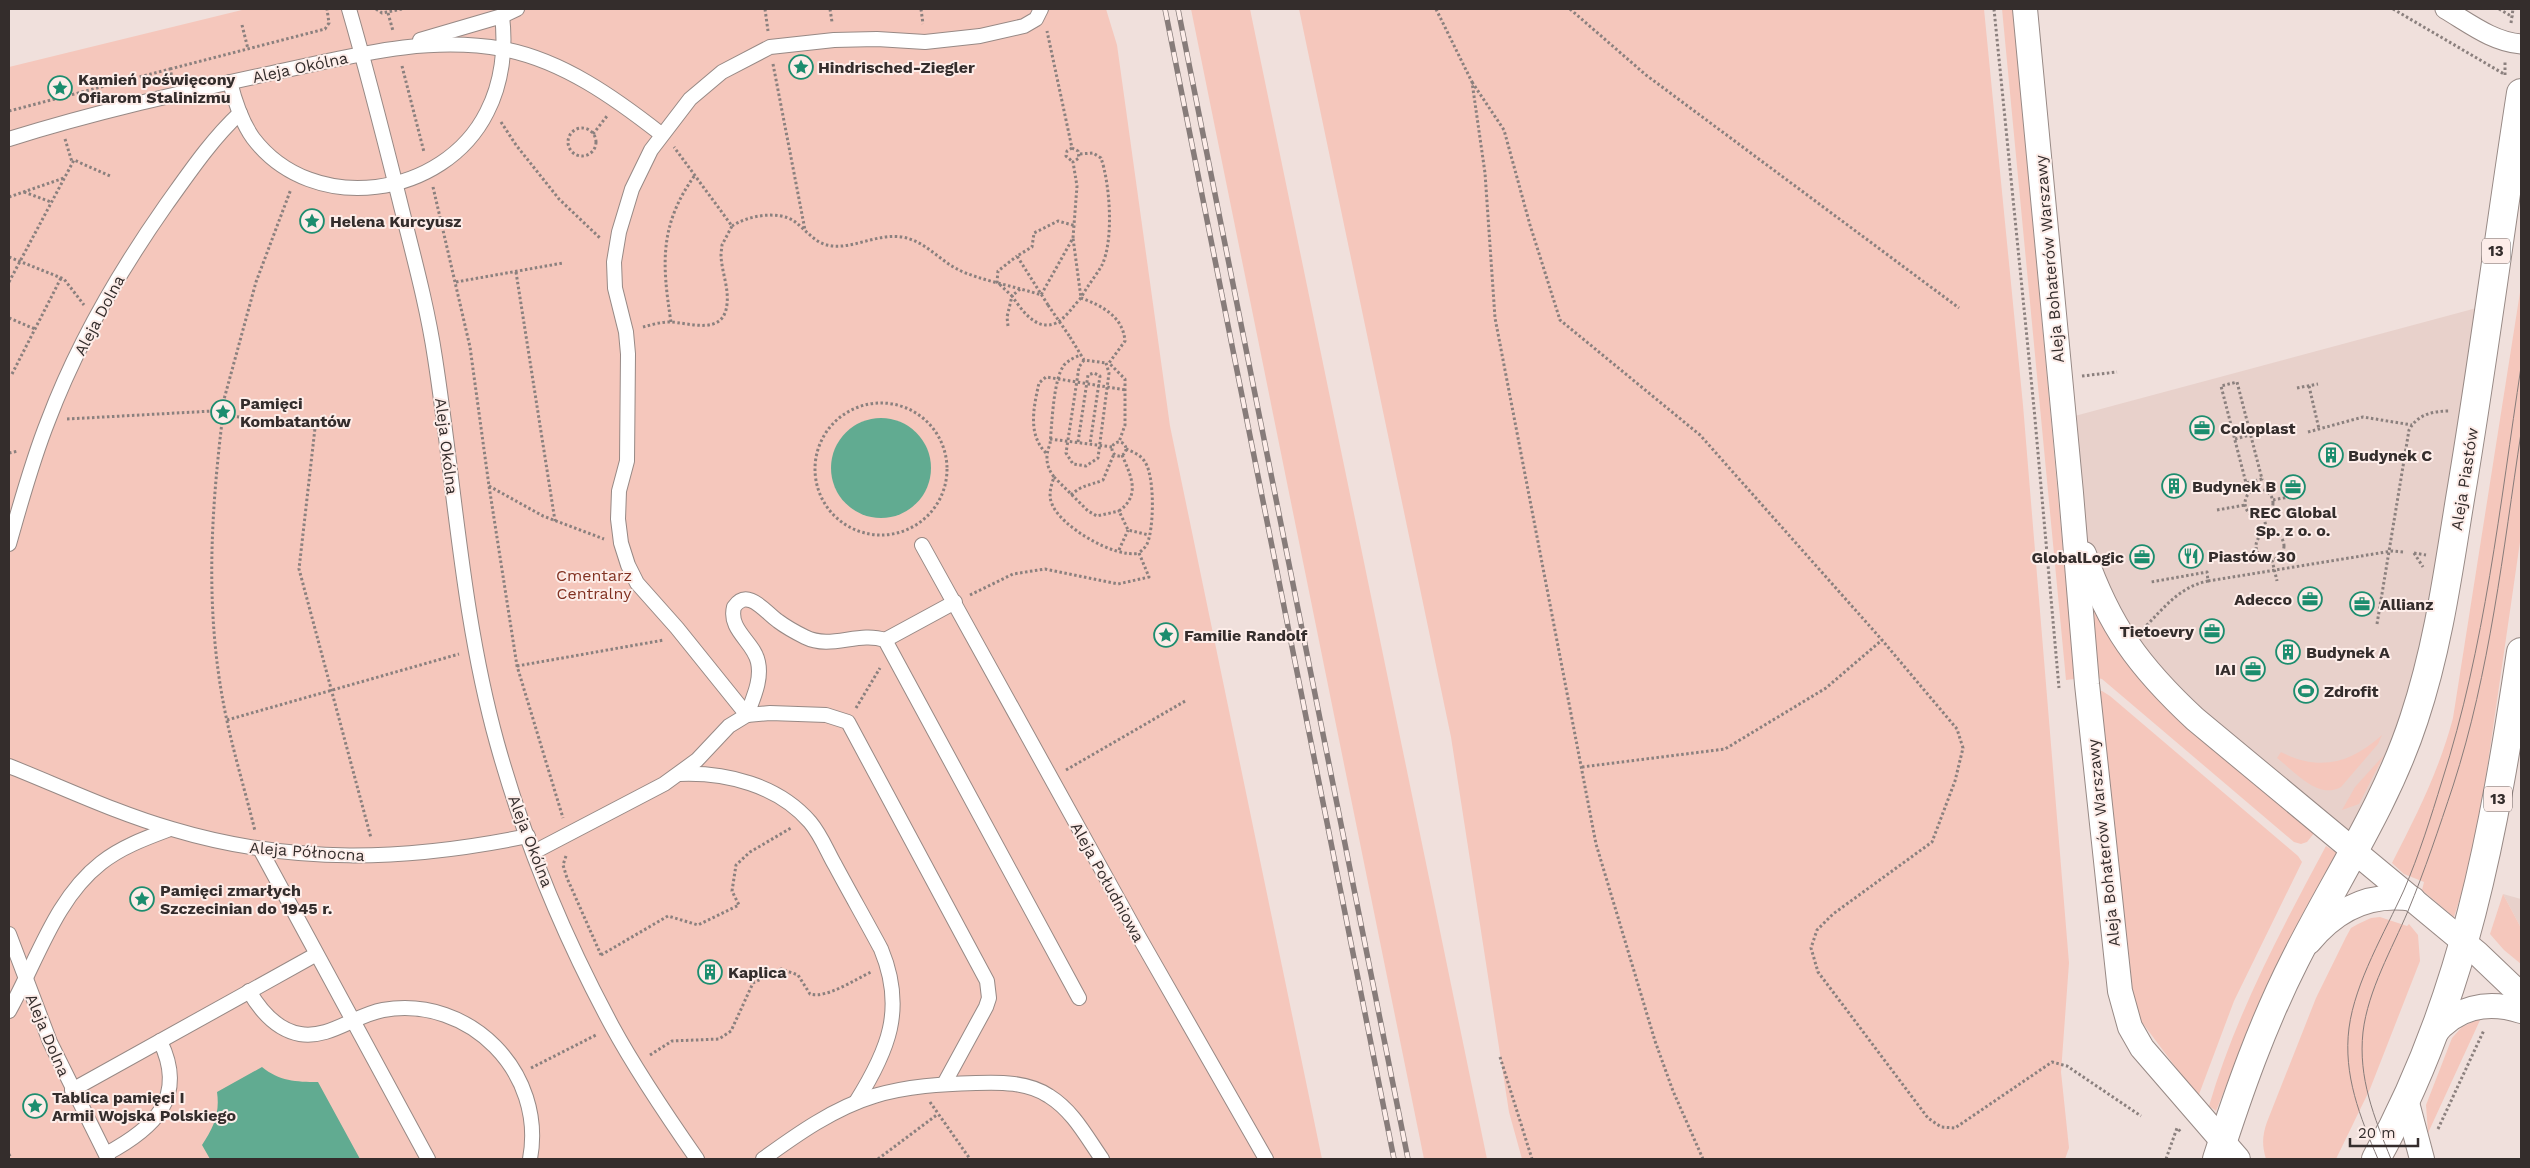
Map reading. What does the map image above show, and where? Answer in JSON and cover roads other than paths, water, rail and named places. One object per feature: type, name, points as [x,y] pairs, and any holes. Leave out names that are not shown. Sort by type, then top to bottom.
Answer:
[{"type":"main road","name":"Aleja Piastów","points":[[2354,850],[2399,761],[2420,701],[2437,638],[2475,409],[2493,275],[2513,83]]},
{"type":"main road","name":"13","points":[[2376,1159],[2406,1099],[2433,1036],[2465,944],[2500,787],[2521,652]]},
{"type":"main road","name":"13","points":[[2226,1154],[2253,1052],[2294,961],[2354,850]]},
{"type":"street","points":[[349,9],[362,54],[397,47],[502,16],[517,9]]},
{"type":"street","points":[[747,715],[684,636],[637,583],[628,565],[621,543],[618,519],[619,491],[627,461],[628,354],[626,332],[615,288],[615,254],[619,232],[632,189],[661,134],[704,85],[736,64],[770,47],[834,40],[878,39],[925,42],[972,37],[1024,26],[1036,20],[1040,9]]},
{"type":"street","name":"Aleja Bohaterów Warszawy","points":[[2025,9],[2072,509],[2086,684],[2120,991],[2130,1027],[2142,1048],[2226,1154]]},
{"type":"street","points":[[2445,9],[2495,38],[2509,43],[2521,44]]},
{"type":"street","points":[[230,82],[240,114],[254,138],[265,151],[297,174],[322,185],[338,188],[357,188],[395,182],[429,171],[445,162],[478,128],[490,105],[500,76],[504,49],[502,16]]},
{"type":"street","points":[[397,47],[435,44],[504,49],[540,61],[590,84],[661,134]]},
{"type":"street","name":"Aleja Okólna","points":[[9,139],[69,120],[230,82],[362,54],[426,307],[435,357],[475,650],[497,744],[534,852],[582,965],[612,1026],[697,1159]]},
{"type":"street","name":"Aleja Dolna","points":[[9,544],[48,420],[95,319],[120,274],[153,224],[216,138],[240,114]]},
{"type":"street","name":"Aleja Bohaterów Warszawy","points":[[2072,509],[2077,531],[2096,587],[2122,637],[2144,669],[2195,719],[2413,899],[2521,995]]},
{"type":"street","name":"Aleja Południowa","points":[[922,545],[1148,954],[1266,1159]]},
{"type":"street","points":[[747,715],[757,688],[759,670],[757,656],[739,632],[733,617],[734,607],[741,600],[756,602],[780,622],[820,643],[869,636],[888,645],[1079,998]]},
{"type":"street","points":[[888,645],[955,602]]},
{"type":"street","points":[[534,852],[642,797],[679,774],[696,760],[729,726],[747,715],[770,713],[826,715],[848,722],[987,981],[989,989],[986,1007],[944,1084]]},
{"type":"street","name":"Aleja Północna","points":[[9,766],[170,829],[260,849],[319,855],[416,855],[459,850],[528,836]]},
{"type":"street","points":[[679,774],[701,773],[723,776],[762,788],[788,802],[807,819],[825,847],[887,964],[894,994],[892,1025],[872,1076],[856,1102]]},
{"type":"street","points":[[9,1011],[58,914],[69,896],[84,878],[102,862],[120,851],[170,829]]},
{"type":"street","points":[[260,849],[428,1159]]},
{"type":"street","points":[[2294,961],[2327,923],[2350,907],[2385,897],[2413,899]]},
{"type":"street","name":"Aleja Dolna","points":[[9,934],[50,1042],[72,1090],[107,1157]]},
{"type":"street","points":[[72,1090],[316,955]]},
{"type":"street","points":[[249,991],[269,1017],[294,1033],[322,1032],[383,1010],[414,1009],[456,1019],[483,1035],[506,1057],[526,1094],[532,1126],[530,1159]]},
{"type":"street","points":[[2433,1036],[2450,1017],[2470,1008],[2497,1005],[2521,1011]]},
{"type":"street","points":[[107,1157],[146,1129],[165,1104],[170,1072],[160,1041]]},
{"type":"street","points":[[763,1159],[816,1124],[856,1102],[888,1092],[944,1084],[1011,1084],[1037,1089],[1049,1095],[1070,1114],[1102,1159]]},
{"type":"street","points":[[2406,1099],[2422,1159]]},
{"type":"tram line","points":[[2378,1159],[2354,1095],[2348,1062],[2349,1028],[2352,1011],[2364,975],[2404,890],[2420,850],[2457,730],[2470,679],[2490,576],[2521,367]]},
{"type":"tram line","points":[[2391,1159],[2373,1112],[2365,1081],[2362,1049],[2363,1032],[2375,985],[2426,865],[2466,743],[2477,699],[2494,611],[2521,433]]},
{"type":"railway","points":[[1165,9],[1394,1159]]},
{"type":"railway","points":[[1178,9],[1408,1159]]},
{"type":"place","name":"Hindrisched-Ziegler","points":[[801,67]]},
{"type":"place","name":"Kamień poświęcony Ofiarom Stalinizmu","points":[[60,88]]},
{"type":"place","name":"Helena Kurcyusz","points":[[312,221]]},
{"type":"place","name":"Pamięci Kombatantów","points":[[223,412]]},
{"type":"place","name":"Coloplast","points":[[2202,428]]},
{"type":"place","name":"Budynek C","points":[[2331,455]]},
{"type":"place","name":"Budynek B","points":[[2174,486]]},
{"type":"place","name":"REC Global Sp. z o. o.","points":[[2293,487]]},
{"type":"place","name":"Piastów 30","points":[[2191,556]]},
{"type":"place","name":"GlobalLogic","points":[[2142,557]]},
{"type":"place","name":"Adecco","points":[[2310,599]]},
{"type":"place","name":"Allianz","points":[[2362,604]]},
{"type":"place","name":"Tietoevry","points":[[2212,631]]},
{"type":"place","name":"Familie Randolf","points":[[1166,635]]},
{"type":"place","name":"Budynek A","points":[[2288,652]]},
{"type":"place","name":"IAI","points":[[2253,669]]},
{"type":"place","name":"Zdrofit","points":[[2306,691]]},
{"type":"place","name":"Pamięci zmarłych Szczecinian do 1945 r.","points":[[142,899]]},
{"type":"place","name":"Kaplica","points":[[710,972]]},
{"type":"place","name":"Tablica pamięci I Armii Wojska Polskiego","points":[[35,1106]]},
{"type":"park label","name":"Cmentarz Centralny","points":[[594,584]]}]
